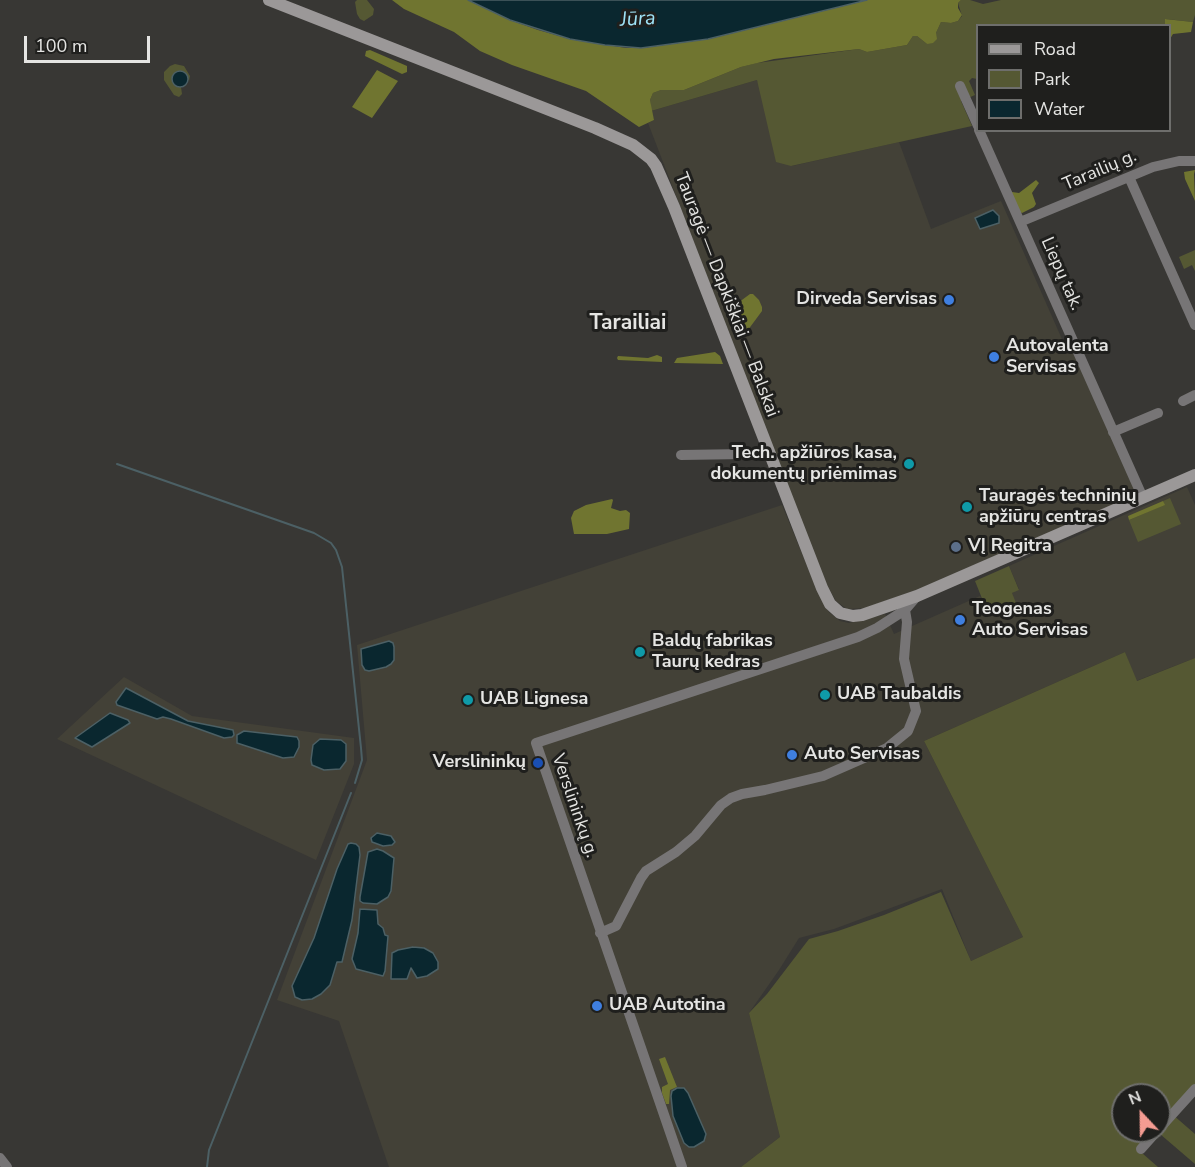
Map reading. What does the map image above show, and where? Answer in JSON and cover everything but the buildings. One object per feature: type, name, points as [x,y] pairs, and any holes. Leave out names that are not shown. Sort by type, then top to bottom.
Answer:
[{"type":"main road","name":"Tauragė — Dapkiškiai — Balskai","points":[[269,0],[595,128],[633,145],[651,159],[675,207],[768,452],[830,604],[840,613],[858,616],[917,596]]},
{"type":"main road","points":[[917,596],[1195,476]]},
{"type":"street","points":[[960,86],[976,122]]},
{"type":"street","name":"Liepų tak.","points":[[980,132],[1143,498]]},
{"type":"street","name":"Tarailių g.","points":[[1020,222],[1164,164],[1195,161]]},
{"type":"street","points":[[1129,177],[1195,325]]},
{"type":"street","points":[[1183,401],[1195,395]]},
{"type":"street","points":[[1113,432],[1158,413]]},
{"type":"street","points":[[681,455],[768,452]]},
{"type":"street","name":"Verslininkų g.","points":[[682,1167],[536,743],[825,649],[877,628],[905,610],[917,596]]},
{"type":"street","points":[[600,933],[616,926],[646,871],[676,852],[695,836],[721,805],[731,798],[823,776],[887,748],[908,731],[916,711],[904,658],[907,622],[905,610]]},
{"type":"street","points":[[1171,1116],[1195,1089]]},
{"type":"street","points":[[1141,1149],[1146,1143]]},
{"type":"street","points":[[0,1158],[7,1167]]},
{"type":"shaded area","points":[[757,80],[792,166],[899,142],[931,229],[1001,201],[1065,346],[1075,345],[1141,493],[916,590],[866,608],[847,609],[836,601],[824,580],[648,123],[654,120],[651,111]]},
{"type":"shaded area","points":[[1187,487],[1195,505],[1195,658],[1136,681],[1125,652],[924,741],[1023,937],[971,961],[942,889],[834,929],[799,938],[749,1013],[780,1137],[741,1167],[389,1167],[339,1021],[277,1000],[367,760],[357,645],[782,505],[817,590],[829,612],[840,621],[849,623],[885,614],[894,634],[980,596],[985,606],[1000,604],[1013,609],[1012,593],[1019,589],[1009,566]]},
{"type":"shaded area","points":[[124,677],[192,716],[354,738],[354,764],[316,860],[57,739]]},
{"type":"green space","points":[[367,0],[374,9],[373,15],[364,21],[357,14],[355,2]]},
{"type":"green space","points":[[392,0],[468,0],[510,20],[538,30],[570,39],[626,48],[708,39],[867,0],[961,0],[958,8],[962,15],[958,21],[941,22],[936,33],[937,39],[933,43],[927,44],[917,36],[913,36],[907,45],[867,52],[859,49],[774,59],[741,67],[684,90],[661,90],[653,93],[650,100],[654,120],[639,127],[586,91],[512,65],[480,51],[454,32],[404,9]]},
{"type":"green space","points":[[961,0],[983,4],[1001,0],[1195,0],[1195,15],[1193,22],[1166,19],[1165,24],[976,24],[976,79],[972,78],[969,81],[975,95],[961,101],[972,126],[791,166],[776,162],[757,80],[651,111],[650,100],[653,93],[661,90],[684,90],[757,63],[859,49],[867,52],[907,45],[913,36],[917,36],[927,44],[941,22],[958,21],[962,16],[958,3]]},
{"type":"green space","points":[[1165,19],[1193,22],[1191,32],[1173,34],[1171,37],[1171,24],[1165,24]]},
{"type":"green space","points":[[370,50],[407,66],[407,72],[402,74],[365,56],[366,51]]},
{"type":"green space","points":[[175,64],[184,66],[190,76],[189,81],[186,75],[176,86],[181,87],[182,94],[179,97],[174,95],[164,80],[164,72]]},
{"type":"green space","points":[[377,70],[398,81],[372,118],[352,107]]},
{"type":"green space","points":[[1195,170],[1194,174],[1195,201],[1184,172]]},
{"type":"green space","points":[[1036,180],[1039,183],[1032,193],[1036,204],[1022,213],[1018,211],[1008,185],[1012,192],[1019,193]]},
{"type":"green space","points":[[1195,250],[1195,271],[1192,265],[1184,269],[1179,257]]},
{"type":"green space","points":[[750,294],[759,300],[762,311],[745,334],[738,339],[727,311]]},
{"type":"green space","points":[[715,352],[720,356],[723,364],[674,363],[677,358]]},
{"type":"green space","points":[[657,355],[662,357],[662,362],[618,360],[617,358],[618,356],[648,358]]},
{"type":"green space","points":[[1170,498],[1181,524],[1138,542],[1129,520],[1164,505],[1163,501]]},
{"type":"green space","points":[[612,499],[611,508],[626,510],[630,513],[629,529],[607,534],[574,534],[571,518],[574,511],[586,505]]},
{"type":"green space","points":[[1163,501],[1165,505],[1129,520],[1128,516]]},
{"type":"green space","points":[[1009,566],[1019,590],[1012,593],[1018,608],[1013,609],[1000,604],[985,606],[975,581]]},
{"type":"green space","points":[[1125,652],[1137,681],[1195,658],[1195,1089],[1172,1114],[1195,1134],[1195,1164],[1170,1143],[1171,1083],[1111,1083],[1111,1143],[1151,1143],[1142,1153],[1158,1167],[741,1167],[780,1137],[749,1013],[767,994],[809,939],[884,915],[941,892],[971,961],[1023,937],[924,741]]},
{"type":"green space","points":[[665,1057],[677,1087],[670,1090],[669,1104],[666,1104],[662,1093],[662,1087],[668,1084],[659,1059]]},
{"type":"water","name":"Jūra","points":[[468,0],[867,0],[708,39],[641,48],[570,39],[510,20]]},
{"type":"water","points":[[180,71],[186,73],[188,79],[186,85],[180,87],[174,85],[172,79],[174,73]]},
{"type":"water","points":[[993,210],[999,216],[999,223],[980,229],[975,218]]},
{"type":"water","points":[[389,641],[394,647],[394,660],[391,664],[369,671],[365,670],[362,665],[361,649]]},
{"type":"water","points":[[126,688],[188,721],[233,730],[234,735],[224,738],[171,719],[163,717],[157,719],[117,705],[116,702]]},
{"type":"water","points":[[110,713],[130,723],[92,747],[75,738]]},
{"type":"water","points":[[244,731],[297,737],[299,747],[294,757],[283,758],[237,743],[237,735]]},
{"type":"water","points":[[320,739],[341,740],[346,744],[346,761],[340,769],[324,770],[312,765],[313,745]]},
{"type":"water","points":[[377,833],[391,836],[395,842],[392,845],[383,846],[372,842],[371,838]]},
{"type":"water","points":[[348,844],[359,847],[360,855],[352,920],[342,962],[337,962],[330,985],[321,994],[312,999],[302,1000],[295,997],[292,986],[314,938],[337,869]]},
{"type":"water","points":[[377,849],[394,858],[391,891],[388,897],[377,904],[363,903],[360,897],[368,852]]},
{"type":"water","points":[[360,909],[377,910],[378,924],[388,936],[383,976],[356,969],[352,959],[358,933]]},
{"type":"water","points":[[413,947],[424,948],[433,953],[438,962],[438,969],[427,976],[417,978],[411,968],[407,979],[391,979],[392,953]]},
{"type":"water","points":[[684,1088],[688,1093],[706,1134],[704,1141],[694,1147],[689,1147],[684,1143],[673,1116],[671,1096],[672,1091]]},
{"type":"waterway","points":[[117,464],[314,533],[331,543],[342,567],[361,748],[362,760],[355,783]]},
{"type":"waterway","points":[[207,1167],[209,1150],[351,793]]},
{"type":"place","name":"Dirveda Servisas","points":[[949,300]]},
{"type":"place","name":"Autovalenta Servisas","points":[[994,357]]},
{"type":"place","name":"Tech. apžiūros kasa, dokumentų priėmimas","points":[[909,464]]},
{"type":"place","name":"Tauragės techninių apžiūrų centras","points":[[967,507]]},
{"type":"place","name":"VĮ Regitra","points":[[956,547]]},
{"type":"place","name":"Teogenas Auto Servisas","points":[[960,620]]},
{"type":"place","name":"Baldų fabrikas Taurų kedras","points":[[640,652]]},
{"type":"place","name":"UAB Taubaldis","points":[[825,695]]},
{"type":"place","name":"UAB Lignesa","points":[[468,700]]},
{"type":"place","name":"Auto Servisas","points":[[792,755]]},
{"type":"place","name":"Verslininkų","points":[[538,763]]},
{"type":"place","name":"UAB Autotina","points":[[597,1006]]},
{"type":"district","name":"Tarailiai","points":[[628,324]]}]
